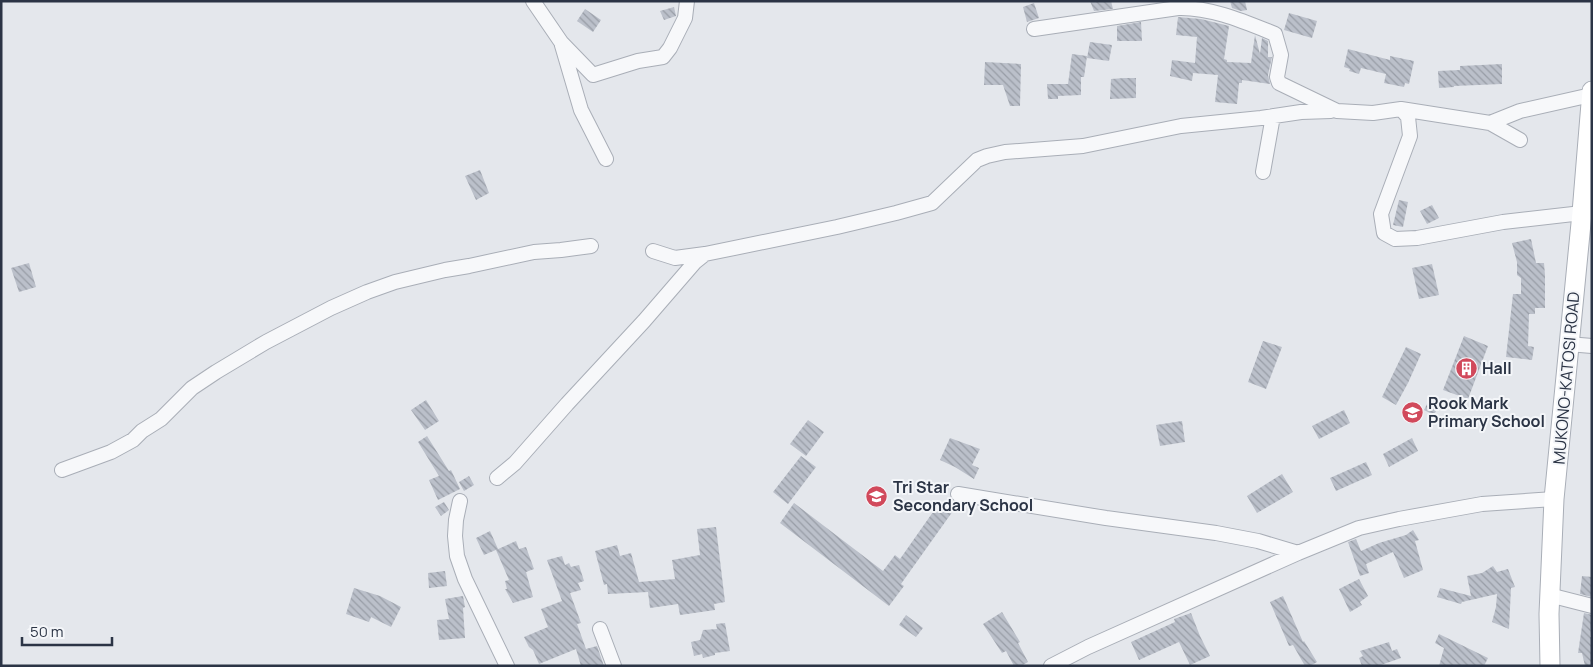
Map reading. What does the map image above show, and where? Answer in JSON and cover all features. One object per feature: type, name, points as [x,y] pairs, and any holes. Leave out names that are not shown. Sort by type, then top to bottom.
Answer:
[{"type":"main road","name":"MUKONO-KATOSI ROAD","points":[[1550,666],[1549,595],[1554,500],[1592,91]]},
{"type":"street","points":[[533,1],[561,42],[593,75],[638,61],[663,57],[670,48],[685,18],[687,1]]},
{"type":"street","points":[[1034,29],[1178,8],[1205,10],[1275,34],[1281,55],[1277,77],[1278,82],[1337,111]]},
{"type":"street","points":[[561,42],[581,110],[606,159]]},
{"type":"street","points":[[1490,123],[1520,111],[1591,95]]},
{"type":"street","points":[[1401,109],[1408,117],[1410,136],[1381,214],[1384,233],[1388,236],[1395,239],[1417,238],[1503,222],[1582,214]]},
{"type":"street","points":[[654,251],[674,258],[705,254],[837,227],[932,203],[977,160],[987,156],[1005,152],[1083,146],[1180,126],[1194,126],[1301,112],[1373,113],[1401,109],[1490,123],[1520,140]]},
{"type":"street","points":[[1263,172],[1273,116]]},
{"type":"street","points":[[62,470],[111,452],[133,440],[142,431],[161,419],[192,388],[216,372],[296,326],[367,292],[395,282],[445,270],[534,252],[591,246]]},
{"type":"street","points":[[497,478],[516,463],[695,262],[705,254]]},
{"type":"street","points":[[1568,344],[1592,346]]},
{"type":"street","points":[[958,494],[1106,518],[1216,533],[1258,541],[1298,553]]},
{"type":"street","points":[[1051,666],[1088,647],[1298,553],[1359,528],[1482,504],[1554,500]]},
{"type":"street","points":[[460,501],[455,528],[456,556],[465,579],[507,666]]},
{"type":"street","points":[[1549,595],[1592,606]]},
{"type":"street","points":[[600,629],[614,666]]},
{"type":"building","points":[[1090,1],[1111,1],[1113,9],[1094,11]]},
{"type":"building","points":[[1230,1],[1245,1],[1247,10],[1241,11],[1232,8]]},
{"type":"building","points":[[1034,3],[1039,18],[1027,22],[1023,7]]},
{"type":"building","points":[[674,7],[676,16],[664,20],[660,11]]},
{"type":"building","points":[[585,9],[601,20],[593,32],[577,21]]},
{"type":"building","points":[[1289,13],[1317,21],[1312,38],[1284,30]]},
{"type":"building","points":[[1178,17],[1201,19],[1229,26],[1224,59],[1227,62],[1251,63],[1255,35],[1260,54],[1262,38],[1268,41],[1268,57],[1272,57],[1268,75],[1270,84],[1242,80],[1242,83],[1239,83],[1237,104],[1215,102],[1218,75],[1193,73],[1192,81],[1170,76],[1172,60],[1195,63],[1197,37],[1176,35]]},
{"type":"building","points":[[1141,22],[1142,41],[1117,41],[1117,26]]},
{"type":"building","points":[[1090,42],[1112,45],[1109,61],[1087,58]]},
{"type":"building","points":[[1348,49],[1390,60],[1390,56],[1414,61],[1409,84],[1405,83],[1404,87],[1384,83],[1386,74],[1361,68],[1359,74],[1349,71],[1350,69],[1344,67]]},
{"type":"building","points":[[1072,54],[1087,56],[1084,77],[1081,77],[1081,95],[1058,96],[1058,99],[1048,99],[1047,84],[1068,84]]},
{"type":"building","points":[[985,62],[1021,64],[1020,106],[1010,106],[1003,85],[984,85]]},
{"type":"building","points":[[1502,64],[1502,84],[1439,88],[1438,71],[1460,70],[1460,66]]},
{"type":"building","points":[[1136,78],[1136,98],[1110,99],[1111,79]]},
{"type":"building","points":[[480,170],[489,193],[476,200],[465,176]]},
{"type":"building","points":[[1399,200],[1408,202],[1403,227],[1393,225]]},
{"type":"building","points":[[1432,205],[1439,218],[1427,224],[1420,211]]},
{"type":"building","points":[[1531,239],[1536,263],[1544,263],[1545,275],[1545,308],[1535,308],[1535,314],[1529,314],[1528,346],[1534,347],[1532,360],[1506,357],[1513,294],[1521,294],[1521,278],[1517,275],[1517,262],[1512,243]]},
{"type":"building","points":[[29,263],[36,287],[19,292],[11,268]]},
{"type":"building","points":[[1432,264],[1439,295],[1419,299],[1412,268]]},
{"type":"building","name":"Hall","points":[[1464,336],[1488,346],[1468,399],[1443,390]]},
{"type":"building","points":[[1263,341],[1282,347],[1266,389],[1248,382]]},
{"type":"building","points":[[1406,347],[1421,354],[1396,405],[1382,397]]},
{"type":"building","points":[[1430,398],[1440,403],[1434,415],[1424,410]]},
{"type":"building","points":[[426,400],[439,421],[425,430],[411,410]]},
{"type":"building","points":[[1344,410],[1350,423],[1319,439],[1312,426]]},
{"type":"building","points":[[808,420],[824,432],[806,456],[790,444]]},
{"type":"building","points":[[1182,421],[1185,442],[1160,446],[1156,425]]},
{"type":"building","points":[[427,436],[449,471],[451,470],[460,489],[438,500],[429,480],[439,476],[418,442]]},
{"type":"building","points":[[950,438],[980,449],[972,465],[979,468],[974,479],[940,460]]},
{"type":"building","points":[[1412,438],[1418,451],[1389,467],[1383,454]]},
{"type":"building","points":[[801,456],[816,467],[788,504],[773,492]]},
{"type":"building","points":[[1366,462],[1372,475],[1336,491],[1330,478]]},
{"type":"building","points":[[1282,474],[1293,492],[1257,513],[1247,496]]},
{"type":"building","points":[[469,476],[474,485],[464,491],[459,482]]},
{"type":"building","points":[[444,502],[449,510],[441,516],[435,507]]},
{"type":"building","points":[[940,502],[953,511],[901,584],[904,586],[889,606],[780,523],[794,503],[883,571],[895,555],[900,559]]},
{"type":"building","points":[[716,527],[725,602],[714,604],[715,610],[680,615],[678,604],[650,608],[648,592],[608,594],[607,584],[604,585],[595,551],[617,545],[620,556],[631,553],[639,582],[675,579],[672,560],[700,555],[697,529]]},
{"type":"building","points":[[1413,530],[1419,540],[1415,541],[1423,570],[1404,578],[1393,552],[1366,564],[1369,573],[1360,576],[1348,542],[1356,539],[1361,551],[1379,543],[1406,535]]},
{"type":"building","points":[[490,531],[498,549],[484,555],[476,538]]},
{"type":"building","points":[[516,541],[519,549],[526,547],[534,569],[526,572],[533,597],[513,603],[505,589],[507,589],[505,581],[509,580],[496,550]]},
{"type":"building","points":[[562,556],[565,565],[569,563],[571,567],[579,565],[584,581],[578,583],[581,590],[570,593],[581,623],[577,624],[586,649],[597,646],[604,666],[581,666],[576,649],[539,664],[533,650],[529,647],[524,637],[548,627],[541,609],[562,601],[547,560]]},
{"type":"building","points":[[1493,566],[1497,572],[1508,569],[1515,587],[1511,588],[1509,629],[1492,622],[1497,594],[1462,602],[1461,604],[1437,597],[1440,588],[1471,596],[1467,576],[1482,573]]},
{"type":"building","points":[[445,571],[447,586],[429,588],[428,573]]},
{"type":"building","points":[[1582,576],[1592,577],[1592,597],[1580,594]]},
{"type":"building","points":[[1359,579],[1368,596],[1360,602],[1362,605],[1350,612],[1339,589]]},
{"type":"building","points":[[354,588],[380,596],[401,607],[391,627],[371,617],[369,622],[346,614]]},
{"type":"building","points":[[463,596],[465,638],[439,640],[437,620],[449,619],[445,599]]},
{"type":"building","points":[[1283,596],[1303,642],[1317,662],[1310,666],[1305,666],[1293,645],[1289,646],[1270,602]]},
{"type":"building","points":[[1002,612],[1020,642],[1018,643],[1028,662],[1021,666],[1014,666],[1006,651],[1002,653],[983,624]]},
{"type":"building","points":[[1191,613],[1210,656],[1190,665],[1179,642],[1139,660],[1131,642],[1175,622],[1174,619]]},
{"type":"building","points":[[1584,613],[1592,615],[1590,637],[1592,637],[1592,666],[1585,666],[1582,653],[1578,653]]},
{"type":"building","points":[[906,615],[923,628],[916,637],[899,625]]},
{"type":"building","points":[[725,623],[730,651],[715,653],[715,655],[703,658],[702,654],[694,656],[691,642],[700,640],[703,630],[717,629],[716,624]]},
{"type":"building","points":[[1439,634],[1488,658],[1484,666],[1439,666],[1444,648],[1435,643]]},
{"type":"building","points":[[1389,642],[1392,651],[1397,649],[1401,658],[1378,666],[1362,666],[1359,658],[1363,656],[1360,651]]},
{"type":"place","name":"Hall","points":[[1466,368]]},
{"type":"place","name":"Rook Mark Primary School","points":[[1412,412]]},
{"type":"place","name":"Tri Star Secondary School","points":[[877,496]]}]
